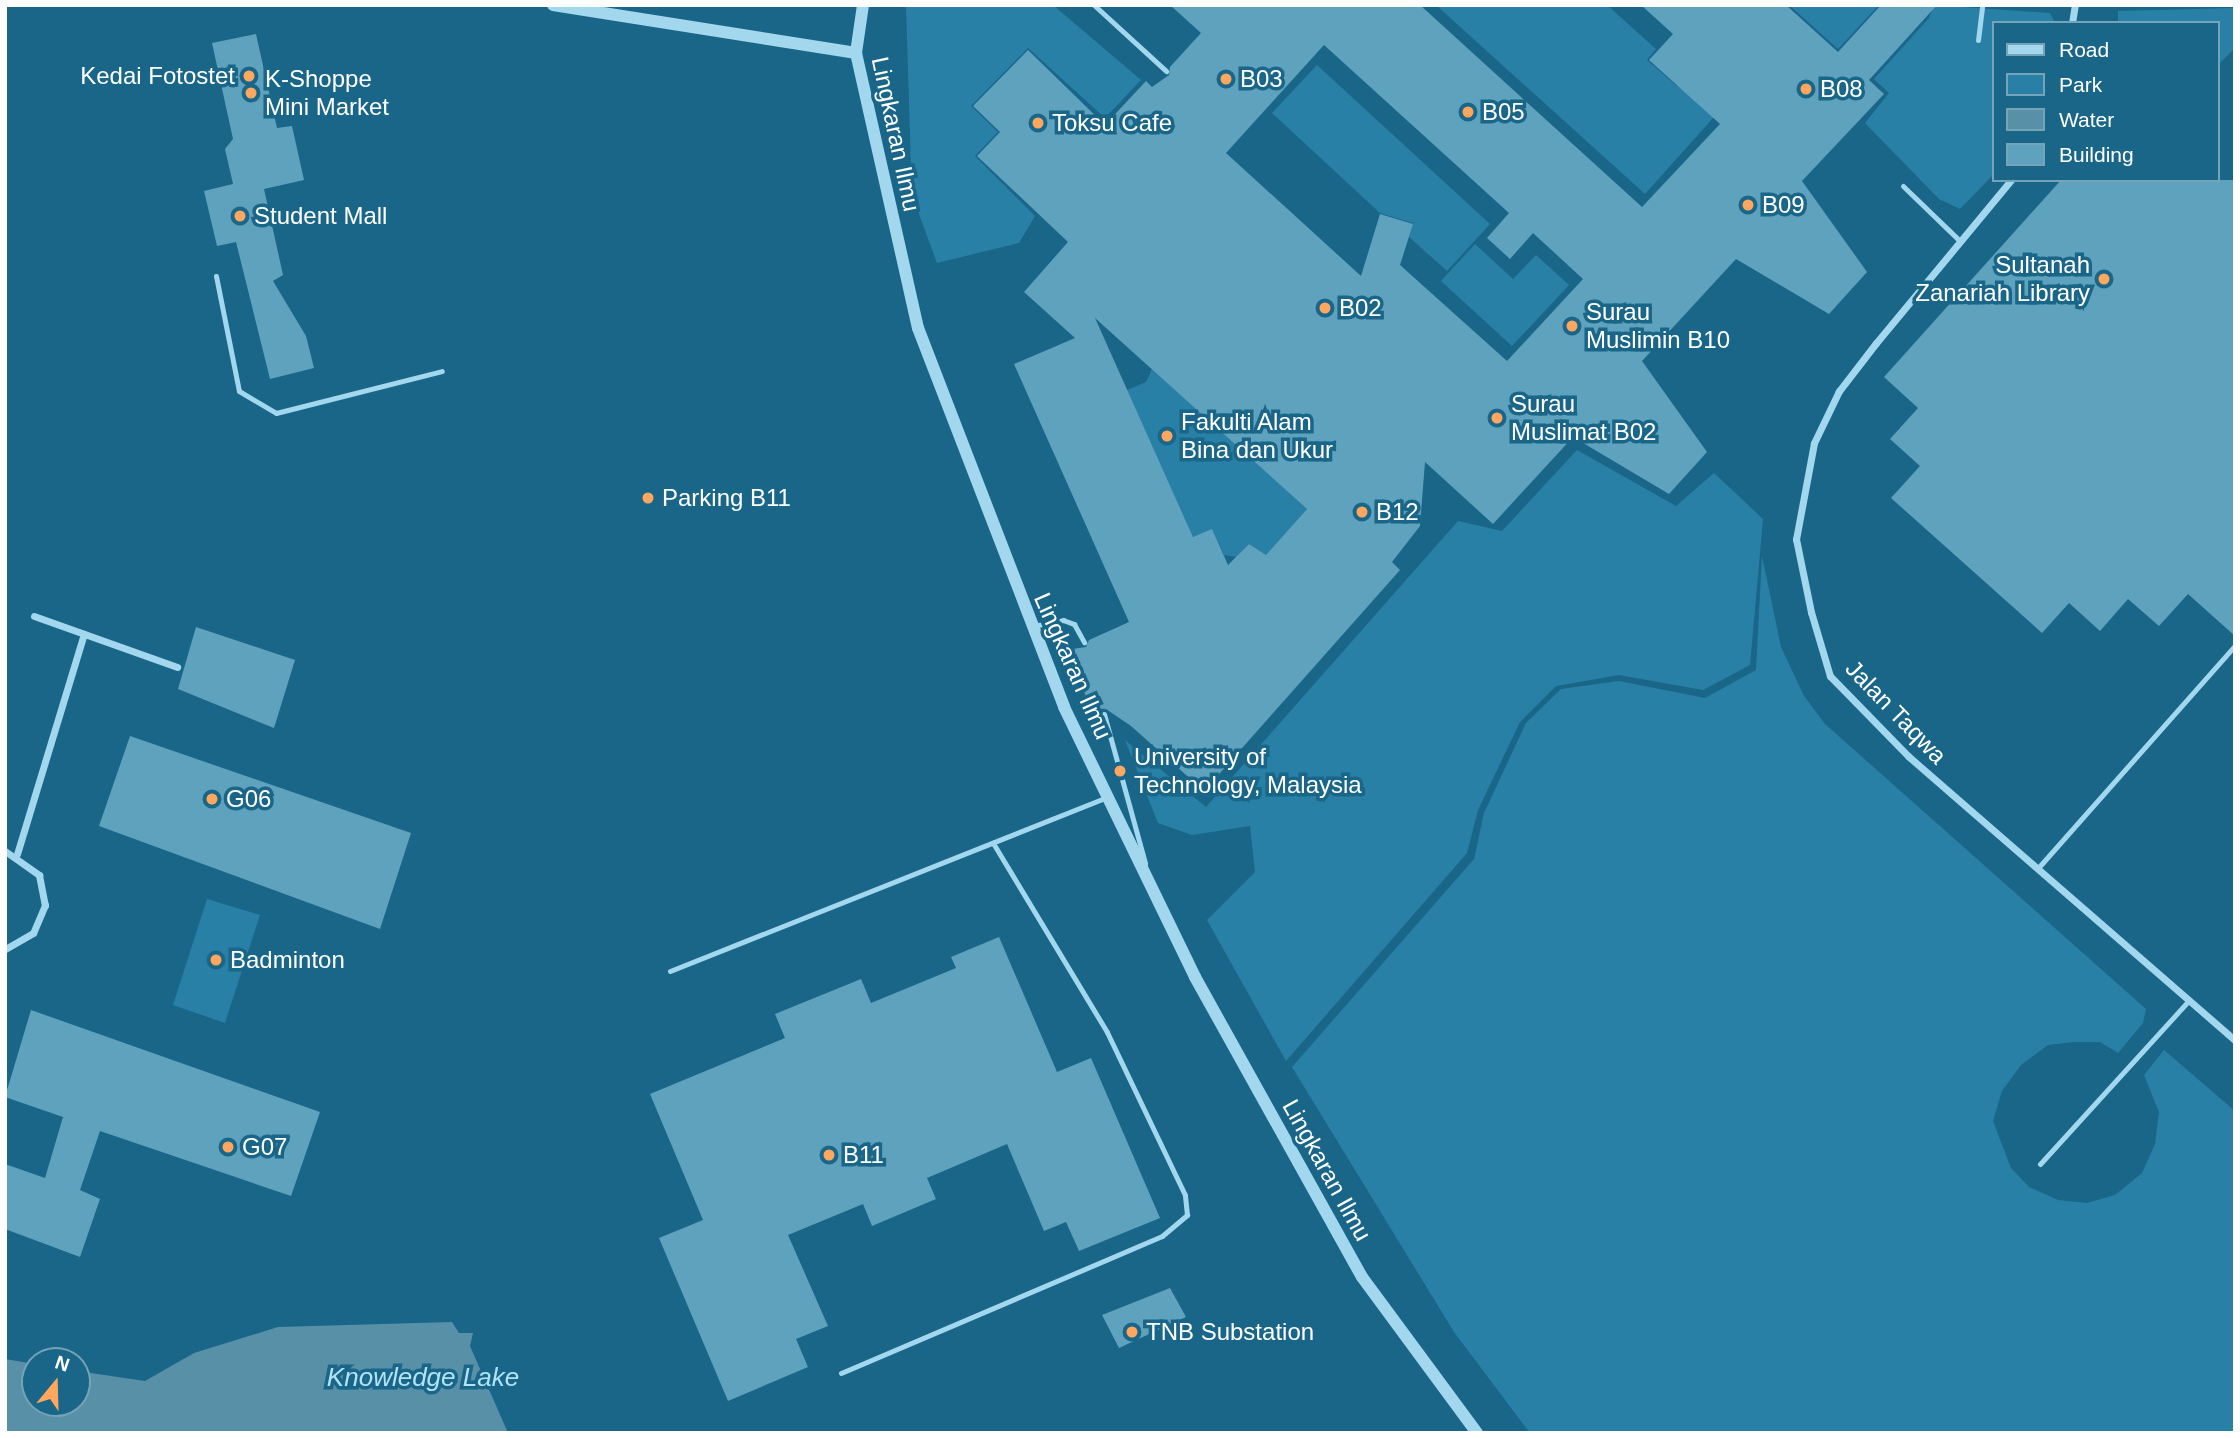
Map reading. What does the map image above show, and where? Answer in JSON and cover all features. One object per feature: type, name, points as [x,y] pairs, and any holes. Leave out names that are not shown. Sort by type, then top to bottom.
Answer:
[{"type":"street","points":[[553,5],[856,53]]},
{"type":"street","name":"Lingkaran Ilmu","points":[[863,5],[856,53],[918,328],[1064,707],[1110,796],[1195,976],[1362,1277],[1477,1433]]},
{"type":"street","name":"Jalan Taqwa","points":[[2009,182],[1839,391],[1814,443],[1796,539],[1830,676],[1908,756],[2235,1040]]},
{"type":"street","points":[[34,617],[177,667]]},
{"type":"street","points":[[17,855],[85,634]]},
{"type":"street","points":[[5,851],[17,855],[39,875],[45,905],[33,933],[5,949]]},
{"type":"lane","points":[[1094,5],[1166,71]]},
{"type":"lane","points":[[1978,40],[1982,5]]},
{"type":"lane","points":[[1903,186],[1960,241]]},
{"type":"lane","points":[[216,276],[239,391],[276,413],[442,371]]},
{"type":"lane","points":[[1031,626],[1063,620],[1074,624],[1084,642]]},
{"type":"lane","points":[[2038,868],[2235,645]]},
{"type":"lane","points":[[1104,713],[1151,883]]},
{"type":"lane","points":[[670,971],[1110,796]]},
{"type":"lane","points":[[841,1373],[1162,1236],[1187,1215],[1185,1195],[1107,1032],[993,843]]},
{"type":"lane","points":[[2040,1164],[2189,1000]]},
{"type":"green space","points":[[906,5],[1053,5],[1141,80],[1105,118],[1028,48],[971,106],[998,132],[975,156],[1035,216],[1019,243],[937,263],[919,214],[911,168]]},
{"type":"green space","points":[[1436,5],[1607,5],[1656,49],[1647,60],[1677,86],[1686,76],[1722,108],[1645,194]]},
{"type":"green space","points":[[1789,5],[1879,5],[1838,49]]},
{"type":"green space","points":[[1934,5],[2050,13],[2054,21],[1992,21],[1992,176],[1960,209],[1939,199],[1865,123],[1889,93],[1874,79],[1929,18]]},
{"type":"green space","points":[[2235,8],[2235,48],[2219,64],[2219,21],[2118,21],[2118,11]]},
{"type":"green space","points":[[1317,65],[1490,224],[1447,271],[1409,237],[1413,223],[1380,213],[1272,113]]},
{"type":"green space","points":[[1475,244],[1513,279],[1536,255],[1569,285],[1512,346],[1441,281]]},
{"type":"green space","points":[[1152,369],[1307,509],[1266,555],[1249,544],[1236,557],[1224,555],[1212,530],[1193,537],[1127,390],[1146,382]]},
{"type":"green space","points":[[1577,450],[1676,506],[1714,473],[1763,519],[1750,665],[1703,690],[1619,675],[1556,686],[1520,722],[1478,810],[1467,853],[1286,1061],[1207,920],[1255,872],[1250,826],[1192,835],[1158,823],[1125,740],[1206,807],[1458,521],[1502,531]]},
{"type":"green space","points":[[1762,556],[1781,647],[1804,696],[1825,724],[2146,1009],[2143,1023],[2118,1053],[2100,1042],[2048,1045],[2021,1065],[2002,1091],[1993,1121],[2011,1168],[2029,1187],[2058,1200],[2087,1203],[2115,1195],[2142,1173],[2155,1144],[2159,1112],[2144,1075],[2164,1050],[2235,1111],[2235,1433],[1530,1433],[1454,1332],[1292,1067],[1474,859],[1484,813],[1526,723],[1561,689],[1619,681],[1705,698],[1756,670]]},
{"type":"green space","name":"Badminton","points":[[207,899],[260,915],[225,1023],[173,1005]]},
{"type":"water","name":"Knowledge Lake","points":[[452,1322],[459,1333],[473,1333],[470,1346],[508,1433],[5,1433],[5,1359],[21,1362],[21,1417],[91,1417],[91,1373],[145,1381],[194,1353],[278,1327]]},
{"type":"building","points":[[1170,5],[1420,5],[1642,207],[1720,124],[1649,60],[1673,34],[1641,5],[1786,5],[1838,52],[1881,5],[1937,5],[1869,80],[1884,94],[1802,181],[1867,272],[1829,314],[1736,259],[1642,361],[1707,452],[1669,494],[1573,437],[1493,524],[1425,462],[1420,526],[1392,562],[1400,570],[1204,791],[1131,726],[1106,709],[1091,708],[1066,650],[1086,647],[1089,640],[1129,622],[1014,364],[1075,338],[1024,292],[1068,242],[977,156],[1000,132],[973,106],[1028,50],[1105,125],[1146,81],[1152,87],[1169,75],[1170,67],[1201,33]],"holes":[[[1324,45],[1509,213],[1487,238],[1510,259],[1533,233],[1583,279],[1507,361],[1400,265],[1413,224],[1380,214],[1361,276],[1226,153]],[[1095,318],[1307,509],[1266,555],[1249,544],[1228,565],[1212,529],[1193,537]]]},
{"type":"building","name":"Student Mall","points":[[256,34],[277,128],[292,126],[304,180],[264,189],[283,275],[273,281],[306,336],[314,368],[270,379],[236,242],[217,246],[204,191],[233,184],[225,149],[233,139],[212,43]]},
{"type":"building","name":"Sultanah Zanariah Library","points":[[2235,180],[2235,636],[2188,594],[2159,626],[2128,599],[2100,631],[2069,603],[2042,633],[1891,498],[1920,466],[1890,439],[1918,408],[1884,377],[2059,182]]},
{"type":"building","points":[[196,627],[295,660],[274,728],[178,689]]},
{"type":"building","name":"G06","points":[[130,736],[411,833],[380,929],[99,826]]},
{"type":"building","name":"B11","points":[[999,937],[1057,1072],[1091,1058],[1160,1218],[1079,1251],[1066,1222],[1044,1231],[1007,1144],[927,1178],[936,1199],[872,1226],[863,1204],[788,1235],[828,1326],[796,1339],[808,1367],[728,1401],[659,1238],[703,1220],[650,1094],[785,1038],[775,1014],[861,979],[871,1003],[956,968],[951,957]]},
{"type":"building","name":"G07","points":[[31,1010],[320,1112],[291,1196],[100,1131],[80,1190],[100,1199],[80,1257],[5,1229],[5,1164],[45,1178],[63,1117],[5,1097]]},
{"type":"building","name":"TNB Substation","points":[[1170,1288],[1186,1317],[1119,1348],[1102,1315]]},
{"type":"place","name":"Kedai Fotostet","points":[[249,76]]},
{"type":"place","name":"B03","points":[[1226,79]]},
{"type":"place","name":"B08","points":[[1806,89]]},
{"type":"place","name":"K-Shoppe Mini Market","points":[[251,93]]},
{"type":"place","name":"B05","points":[[1468,112]]},
{"type":"place","name":"Toksu Cafe","points":[[1038,123]]},
{"type":"place","name":"B09","points":[[1748,205]]},
{"type":"place","name":"Student Mall","points":[[240,216]]},
{"type":"place","name":"Sultanah Zanariah Library","points":[[2104,279]]},
{"type":"place","name":"B02","points":[[1325,308]]},
{"type":"place","name":"Surau Muslimin B10","points":[[1572,326]]},
{"type":"place","name":"Surau Muslimat B02","points":[[1497,418]]},
{"type":"place","name":"Fakulti Alam Bina dan Ukur","points":[[1167,436]]},
{"type":"place","name":"Parking B11","points":[[648,498]]},
{"type":"place","name":"B12","points":[[1362,512]]},
{"type":"place","name":"University of Technology, Malaysia","points":[[1120,771]]},
{"type":"place","name":"G06","points":[[212,799]]},
{"type":"place","name":"Badminton","points":[[216,960]]},
{"type":"place","name":"G07","points":[[228,1147]]},
{"type":"place","name":"B11","points":[[829,1155]]},
{"type":"place","name":"TNB Substation","points":[[1132,1332]]}]
